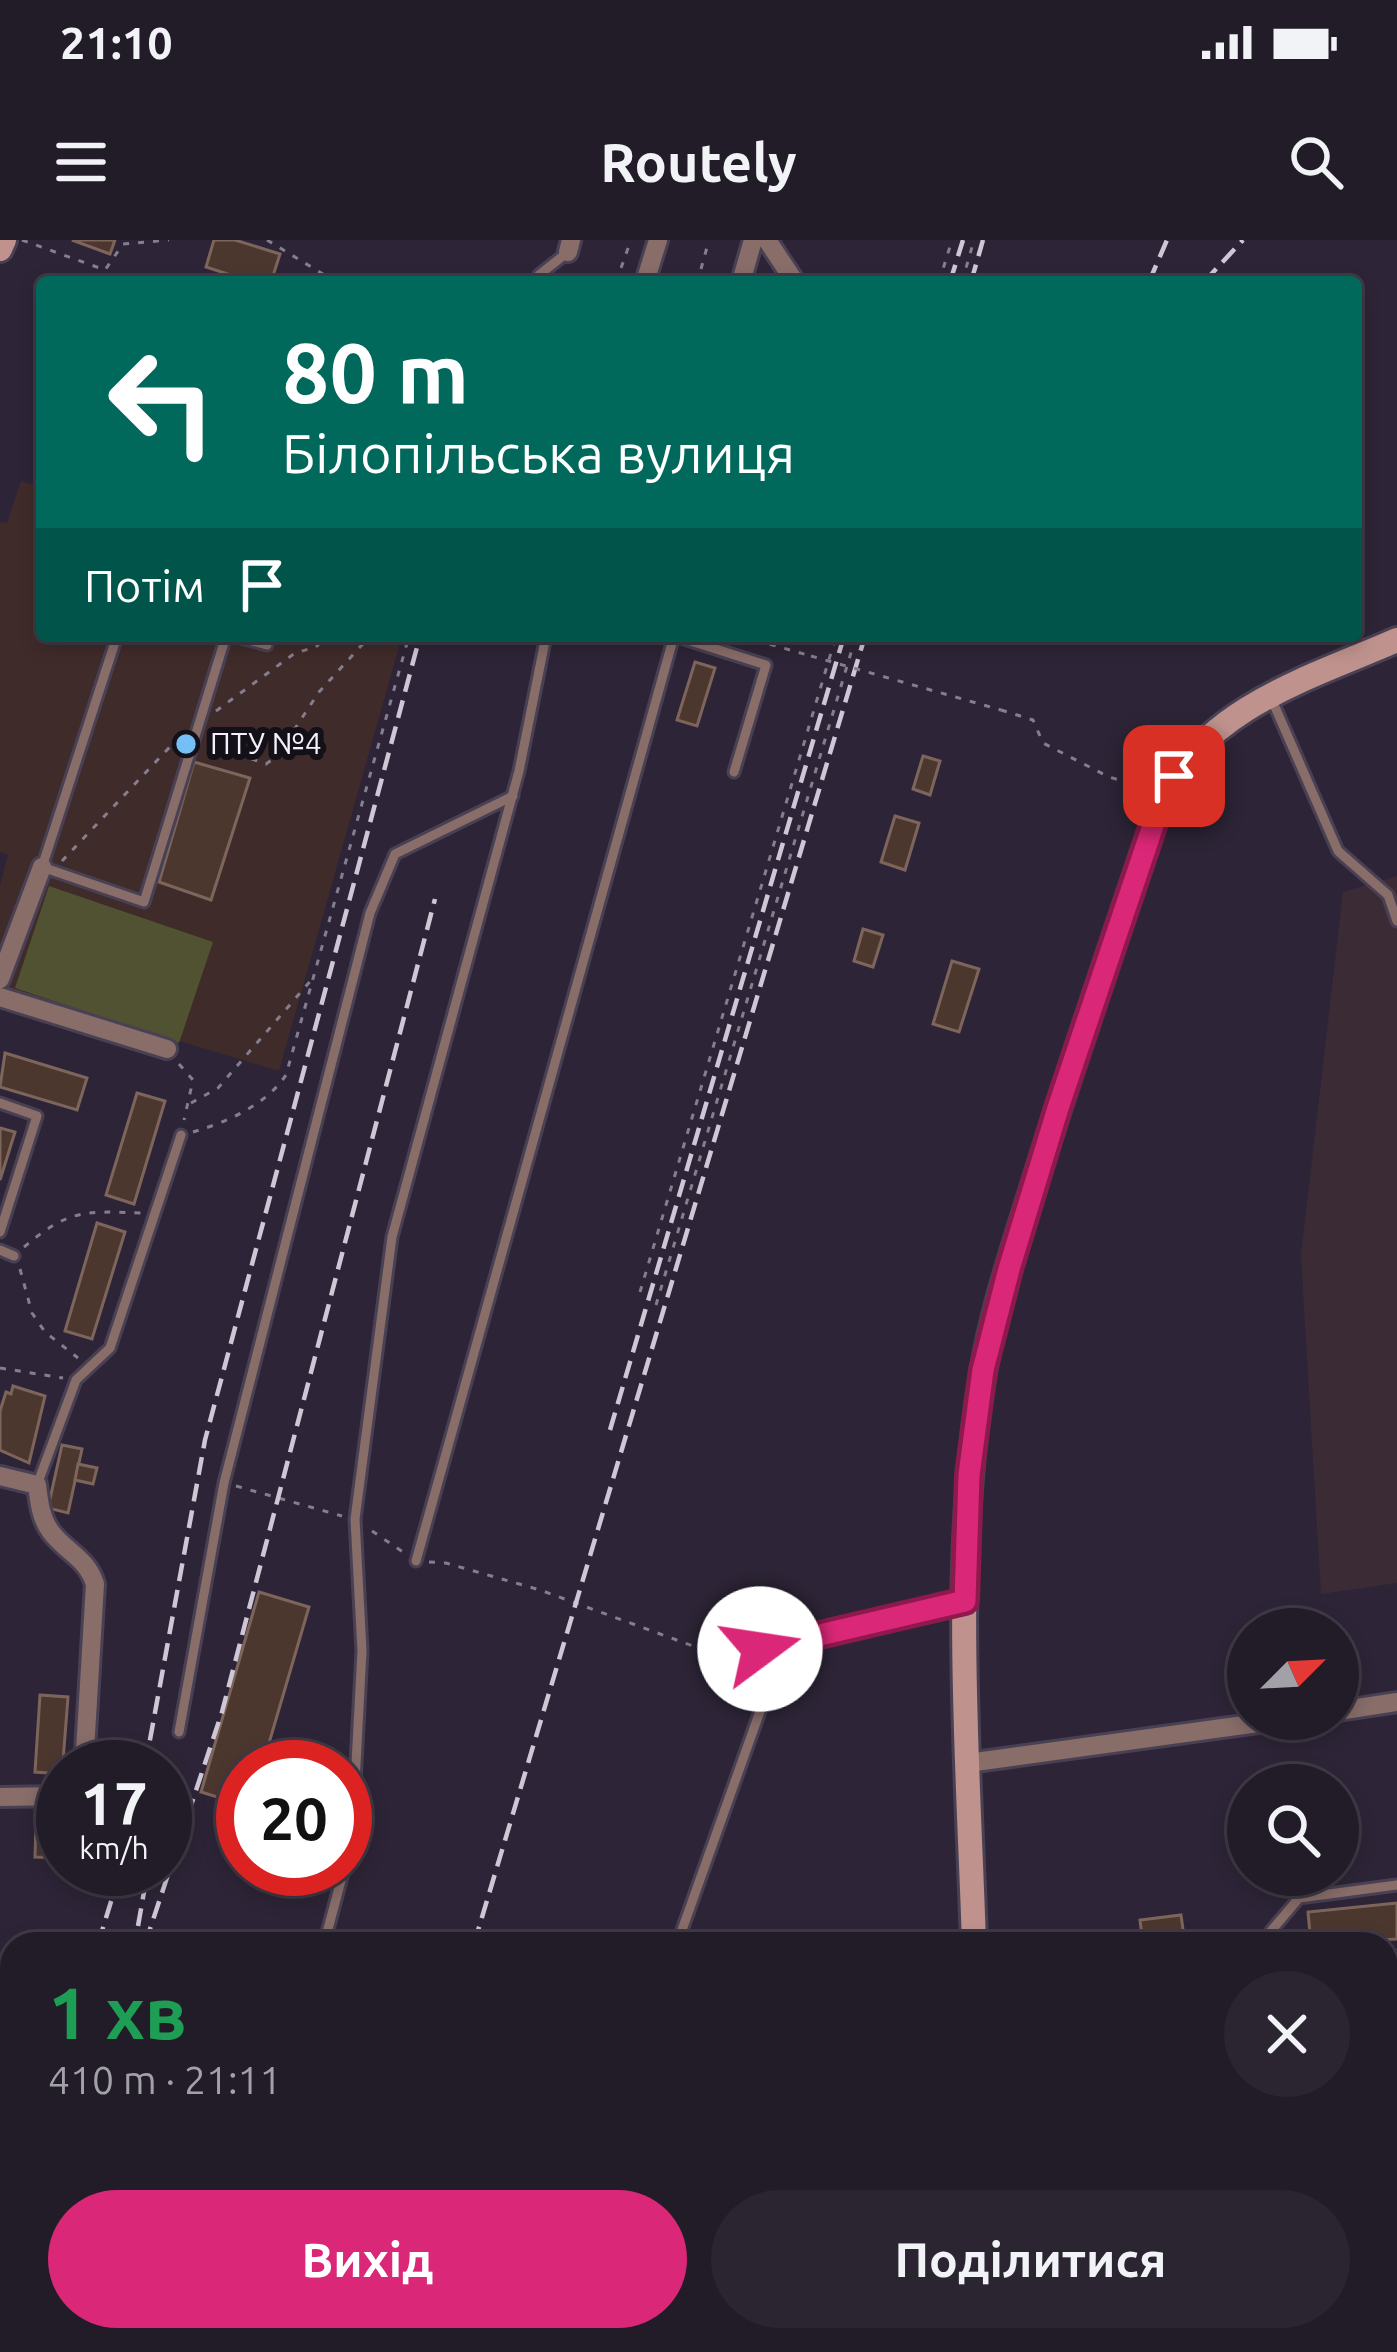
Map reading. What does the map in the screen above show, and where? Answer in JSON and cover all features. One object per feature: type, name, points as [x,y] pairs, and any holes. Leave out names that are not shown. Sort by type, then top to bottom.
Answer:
[{"type":"main road","points":[[0,248],[4,240]]},
{"type":"main road","points":[[974,1932],[965,1601],[969,1475],[983,1370],[1071,1068],[1164,793],[1187,757],[1248,706],[1397,640]]},
{"type":"street","points":[[648,276],[658,240]]},
{"type":"street","points":[[743,276],[752,240]]},
{"type":"street","points":[[772,248],[791,276]]},
{"type":"street","points":[[0,979],[42,867]]},
{"type":"street","points":[[0,997],[167,1049]]},
{"type":"street","points":[[0,1476],[37,1486],[40,1508],[52,1533],[80,1557],[94,1584],[85,1740]]},
{"type":"street","points":[[1359,1708],[1397,1702]]},
{"type":"street","points":[[968,1763],[1227,1727]]},
{"type":"street","points":[[0,1797],[36,1796]]},
{"type":"lane","points":[[538,276],[570,246]]},
{"type":"lane","points":[[115,642],[42,867],[145,902],[228,642]]},
{"type":"lane","points":[[255,642],[267,645]]},
{"type":"lane","points":[[357,1740],[362,1651],[355,1520],[392,1237],[512,796],[545,642]]},
{"type":"lane","points":[[416,1561],[673,642]]},
{"type":"lane","points":[[694,642],[766,665],[734,772]]},
{"type":"lane","points":[[1269,695],[1338,851],[1388,896],[1397,922]]},
{"type":"lane","points":[[179,1732],[224,1483],[370,913],[395,854],[512,796]]},
{"type":"lane","points":[[0,1103],[37,1116],[0,1232]]},
{"type":"lane","points":[[37,1486],[76,1380],[110,1348],[181,1135]]},
{"type":"lane","points":[[0,1250],[14,1256]]},
{"type":"lane","points":[[760,1649],[965,1601]]},
{"type":"lane","points":[[681,1932],[784,1643]]},
{"type":"lane","points":[[1270,1932],[1300,1898],[1397,1885]]},
{"type":"lane","points":[[327,1932],[337,1896]]},
{"type":"path","points":[[21,240],[105,270],[123,244],[169,240]]},
{"type":"path","points":[[267,240],[326,276]]},
{"type":"path","points":[[618,276],[632,240]]},
{"type":"path","points":[[701,268],[709,240]]},
{"type":"path","points":[[941,276],[952,240]]},
{"type":"path","points":[[964,276],[974,240]]},
{"type":"path","points":[[196,739],[266,764],[277,756],[319,692],[365,642]]},
{"type":"path","points":[[181,1135],[218,1124],[274,1093],[286,1075],[407,642]]},
{"type":"path","points":[[762,642],[1033,720],[1043,743],[1109,777],[1164,793]]},
{"type":"path","points":[[640,1292],[834,642]]},
{"type":"path","points":[[656,1305],[854,642]]},
{"type":"path","points":[[188,1106],[218,1088],[314,976]]},
{"type":"path","points":[[167,1049],[193,1080],[181,1135]]},
{"type":"path","points":[[91,1367],[46,1332],[32,1313],[14,1256],[61,1218],[91,1211],[155,1213]]},
{"type":"path","points":[[0,1368],[76,1380]]},
{"type":"path","points":[[224,1483],[355,1520],[416,1561],[446,1562],[540,1590],[704,1650],[760,1649]]},
{"type":"shaded area","name":"ПТУ №4","points":[[21,481],[36,486],[36,642],[400,642],[279,1071],[0,987],[0,886],[8,855],[0,852],[0,522],[7,523]]},
{"type":"shaded area","points":[[1397,876],[1397,1583],[1321,1594],[1301,1255],[1343,892]]},
{"type":"green space","points":[[49,886],[213,942],[179,1043],[15,988]]},
{"type":"building","points":[[72,240],[115,240],[110,254]]},
{"type":"building","points":[[214,240],[235,240],[280,254],[273,276],[234,276],[206,267]]},
{"type":"building","points":[[695,662],[715,668],[697,726],[677,720]]},
{"type":"building","points":[[923,756],[940,761],[930,795],[913,789]]},
{"type":"building","points":[[194,762],[250,778],[211,900],[159,882]]},
{"type":"building","points":[[895,816],[919,823],[905,870],[881,862]]},
{"type":"building","points":[[863,929],[883,935],[873,967],[854,961]]},
{"type":"building","points":[[952,961],[979,969],[959,1032],[933,1024]]},
{"type":"building","points":[[5,1053],[87,1078],[77,1110],[0,1087]]},
{"type":"building","points":[[137,1093],[165,1101],[134,1204],[106,1195]]},
{"type":"building","points":[[0,1128],[15,1132],[0,1180]]},
{"type":"building","points":[[97,1223],[125,1232],[92,1339],[65,1331]]},
{"type":"building","points":[[13,1386],[45,1396],[29,1463],[0,1450],[0,1411]]},
{"type":"building","points":[[62,1445],[82,1449],[68,1513],[48,1508]]},
{"type":"building","points":[[78,1464],[97,1468],[93,1484],[75,1480]]},
{"type":"building","points":[[259,1592],[309,1607],[270,1740],[216,1740]]},
{"type":"building","points":[[40,1695],[68,1697],[65,1740],[37,1740]]},
{"type":"building","points":[[216,1740],[216,1797],[201,1792]]},
{"type":"building","points":[[1397,1903],[1397,1932],[1310,1932],[1308,1912]]},
{"type":"building","points":[[1181,1915],[1183,1932],[1142,1932],[1140,1920]]},
{"type":"railway","points":[[952,276],[963,240]]},
{"type":"railway","points":[[973,276],[983,240]]},
{"type":"railway","points":[[1152,276],[1167,240]]},
{"type":"railway","points":[[1210,276],[1243,240]]},
{"type":"railway","points":[[150,1740],[205,1440],[418,642]]},
{"type":"railway","points":[[610,1430],[842,642]]},
{"type":"railway","points":[[478,1932],[863,642]]},
{"type":"railway","points":[[149,1932],[222,1712],[435,899]]},
{"type":"railway","points":[[102,1932],[113,1896]]},
{"type":"railway","points":[[138,1926],[143,1896]]},
{"type":"place","name":"ПТУ №4","points":[[186,744]]},
{"type":"route","points":[[760,1649],[965,1601],[969,1475],[983,1370],[1071,1068],[1164,793],[1174,776]]}]
